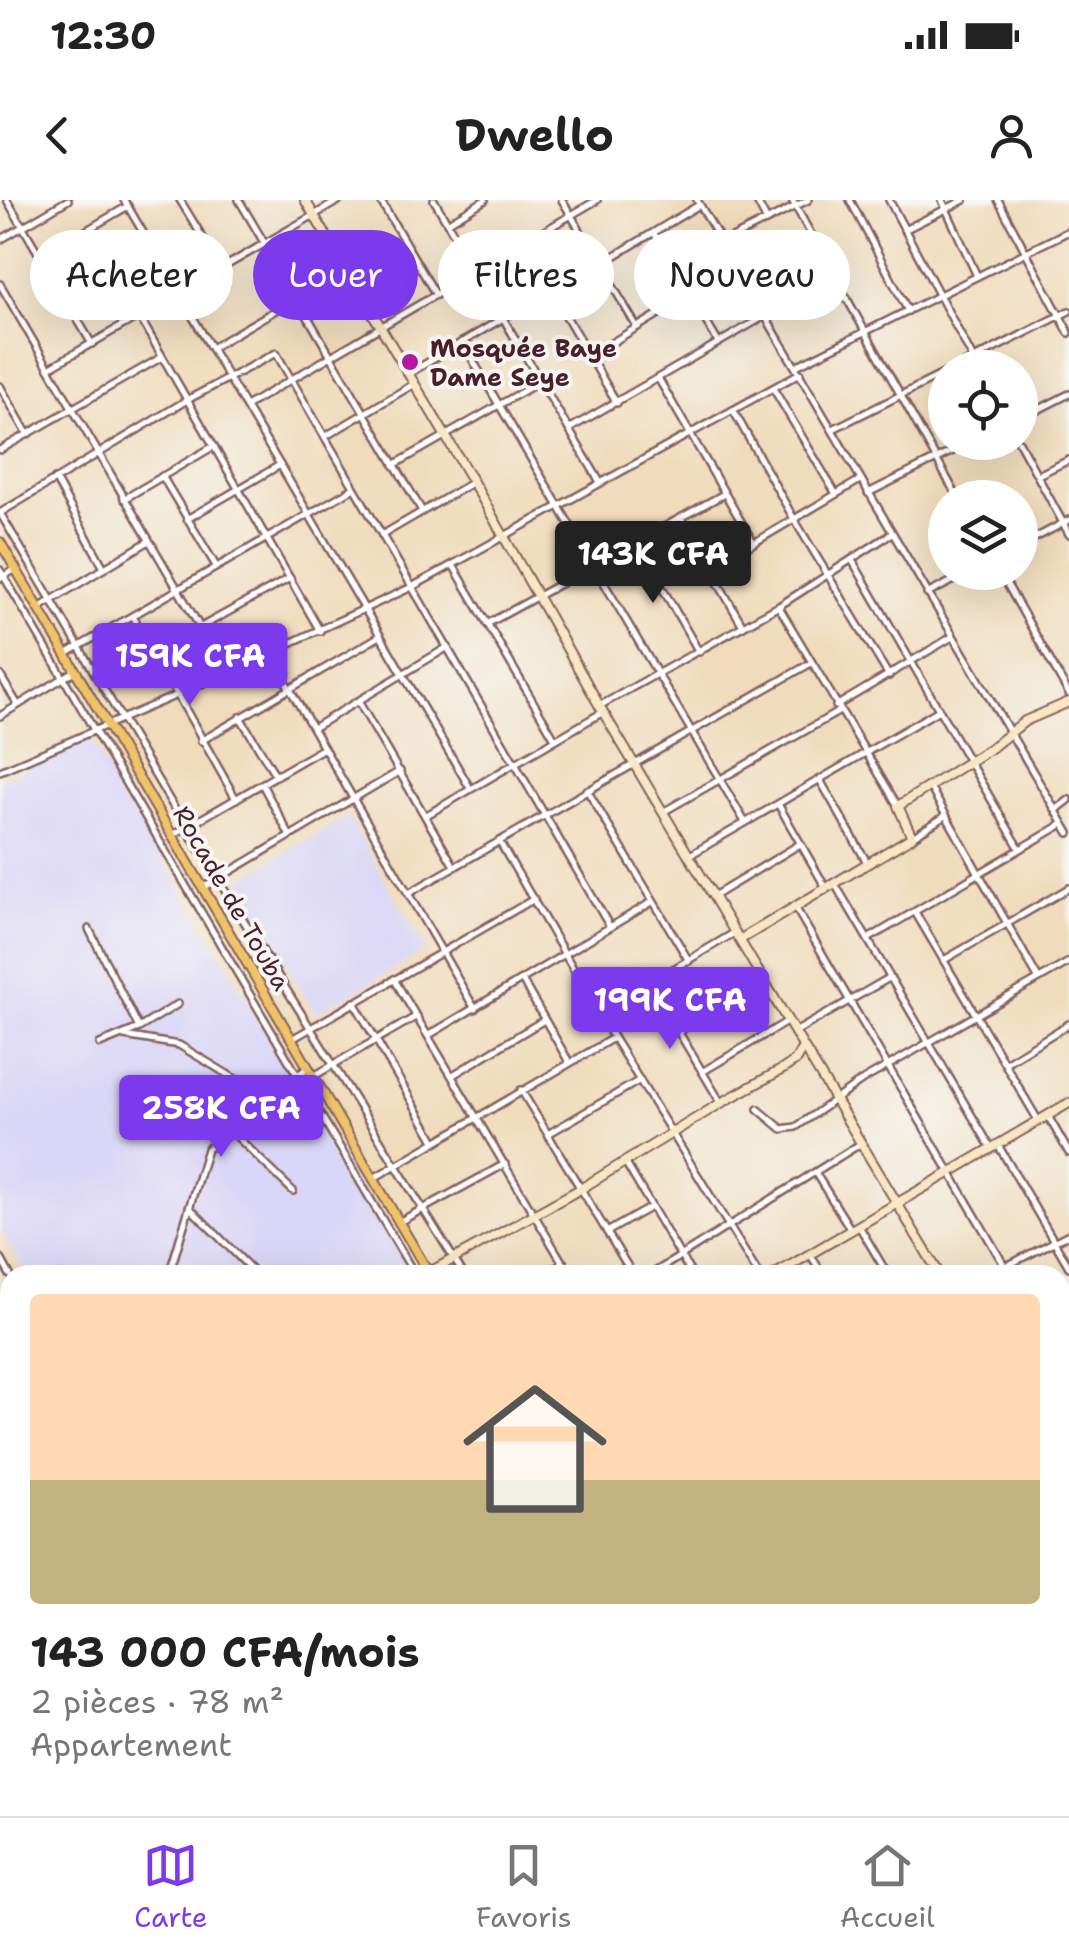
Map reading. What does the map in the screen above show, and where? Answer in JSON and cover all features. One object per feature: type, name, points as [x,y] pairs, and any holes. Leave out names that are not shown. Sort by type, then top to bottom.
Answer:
[{"type":"main road","name":"Rocade de Touba","points":[[0,542],[423,1265]]},
{"type":"street","points":[[8,200],[30,239]]},
{"type":"street","points":[[180,200],[198,230]]},
{"type":"street","points":[[239,200],[257,230]]},
{"type":"street","points":[[305,200],[474,482],[634,764],[934,1265]]},
{"type":"street","points":[[289,230],[340,200]]},
{"type":"street","points":[[246,406],[436,294],[380,200]]},
{"type":"street","points":[[434,200],[451,230]]},
{"type":"street","points":[[447,223],[485,200]]},
{"type":"street","points":[[562,200],[580,230]]},
{"type":"street","points":[[544,230],[596,200]]},
{"type":"street","points":[[756,200],[767,220]]},
{"type":"street","points":[[747,230],[794,203],[808,200]]},
{"type":"street","points":[[850,200],[908,311]]},
{"type":"street","points":[[889,200],[969,350]]},
{"type":"street","points":[[942,200],[977,276]]},
{"type":"street","points":[[904,230],[964,200]]},
{"type":"street","points":[[998,200],[1069,333]]},
{"type":"street","points":[[0,240],[65,201]]},
{"type":"street","points":[[658,230],[698,202],[714,230]]},
{"type":"street","points":[[84,230],[126,203],[142,230]]},
{"type":"street","points":[[794,203],[809,230]]},
{"type":"street","points":[[0,771],[412,587],[867,332],[1069,231]]},
{"type":"street","points":[[0,284],[3,296],[226,672]]},
{"type":"street","points":[[614,287],[637,327]]},
{"type":"street","points":[[850,302],[928,442]]},
{"type":"street","points":[[992,350],[1069,312]]},
{"type":"street","points":[[78,320],[92,344]]},
{"type":"street","points":[[49,368],[131,320]]},
{"type":"street","points":[[140,320],[320,630]]},
{"type":"street","points":[[196,320],[470,788]]},
{"type":"street","points":[[212,348],[259,320]]},
{"type":"street","points":[[309,320],[422,512]]},
{"type":"street","points":[[408,374],[500,320]]},
{"type":"street","points":[[504,320],[600,482]]},
{"type":"street","points":[[569,320],[616,402]]},
{"type":"street","points":[[590,356],[649,320]]},
{"type":"street","points":[[705,320],[719,343]]},
{"type":"street","points":[[569,430],[757,320]]},
{"type":"street","points":[[767,320],[1069,833]]},
{"type":"street","points":[[462,342],[746,822]]},
{"type":"street","points":[[458,1265],[186,828],[0,513],[274,353],[610,927]]},
{"type":"street","points":[[0,450],[162,356]]},
{"type":"street","points":[[658,378],[753,542]]},
{"type":"street","points":[[394,466],[541,382]]},
{"type":"street","points":[[833,429],[928,382]]},
{"type":"street","points":[[325,436],[414,384]]},
{"type":"street","points":[[0,386],[28,434]]},
{"type":"street","points":[[773,388],[836,494]]},
{"type":"street","points":[[1038,409],[1069,394]]},
{"type":"street","points":[[732,410],[889,676]]},
{"type":"street","points":[[124,499],[214,446]]},
{"type":"street","points":[[868,493],[935,460]]},
{"type":"street","points":[[1029,460],[1066,521],[1069,534]]},
{"type":"street","points":[[1038,475],[1069,460]]},
{"type":"street","points":[[188,519],[280,466]]},
{"type":"street","points":[[162,476],[216,566]]},
{"type":"street","points":[[54,480],[104,568]]},
{"type":"street","points":[[710,568],[860,480]]},
{"type":"street","points":[[382,535],[474,482]]},
{"type":"street","points":[[66,654],[354,488]]},
{"type":"street","points":[[487,624],[724,494]]},
{"type":"street","points":[[681,518],[743,626]]},
{"type":"street","points":[[1038,536],[1066,521]]},
{"type":"street","points":[[425,816],[778,606],[890,534]]},
{"type":"street","points":[[39,608],[149,541]]},
{"type":"street","points":[[637,544],[699,652]]},
{"type":"street","points":[[852,560],[1020,848]]},
{"type":"street","points":[[453,565],[554,739]]},
{"type":"street","points":[[16,569],[1,575],[408,1265]]},
{"type":"street","points":[[200,627],[290,577]]},
{"type":"street","points":[[928,594],[936,590]]},
{"type":"street","points":[[898,806],[1024,722],[1069,698],[1010,590]]},
{"type":"street","points":[[778,606],[898,806],[912,837]]},
{"type":"street","points":[[133,616],[236,800]]},
{"type":"street","points":[[201,741],[380,636]]},
{"type":"street","points":[[663,812],[952,638]]},
{"type":"street","points":[[313,728],[448,647]]},
{"type":"street","points":[[269,652],[475,1008]]},
{"type":"street","points":[[408,893],[811,663]]},
{"type":"street","points":[[0,716],[76,671]]},
{"type":"street","points":[[0,675],[18,706]]},
{"type":"street","points":[[358,702],[454,866]]},
{"type":"street","points":[[690,854],[939,710]]},
{"type":"street","points":[[240,717],[276,776]]},
{"type":"street","points":[[172,836],[324,748]]},
{"type":"street","points":[[203,887],[400,771]]},
{"type":"street","points":[[820,780],[868,864]]},
{"type":"street","points":[[262,784],[290,836]]},
{"type":"street","points":[[930,786],[1038,978]]},
{"type":"street","points":[[588,790],[689,961]]},
{"type":"street","points":[[1056,810],[1069,800]]},
{"type":"street","points":[[778,804],[800,844],[868,940],[1068,1265]]},
{"type":"street","points":[[599,1012],[795,907],[944,816]]},
{"type":"street","points":[[868,940],[1064,824]]},
{"type":"street","points":[[499,841],[752,1265]]},
{"type":"street","points":[[714,896],[800,844]]},
{"type":"street","points":[[944,960],[1069,888]]},
{"type":"street","points":[[292,1039],[534,899]]},
{"type":"street","points":[[429,1035],[652,902]]},
{"type":"street","points":[[795,907],[1004,1265]]},
{"type":"street","points":[[915,912],[1005,1064],[1069,1153]]},
{"type":"street","points":[[89,930],[139,1028]]},
{"type":"street","points":[[758,1109],[782,1129],[789,1130],[888,1065],[1069,962]]},
{"type":"street","points":[[795,1032],[889,978]]},
{"type":"street","points":[[394,979],[536,1214],[564,1263],[560,1265]]},
{"type":"street","points":[[522,980],[569,1062]]},
{"type":"street","points":[[678,1032],[765,981]]},
{"type":"street","points":[[650,984],[720,1103]]},
{"type":"street","points":[[354,1002],[435,1141]]},
{"type":"street","points":[[100,1044],[124,1036],[178,1004]]},
{"type":"street","points":[[172,1265],[204,1154],[232,1132],[262,1094],[296,1075],[335,1064],[417,1016]]},
{"type":"street","points":[[453,1074],[544,1020]]},
{"type":"street","points":[[702,1072],[788,1021]]},
{"type":"street","points":[[1005,1064],[1069,1024]]},
{"type":"street","points":[[124,1036],[179,1045],[262,1094]]},
{"type":"street","points":[[374,1178],[613,1037]]},
{"type":"street","points":[[444,1265],[783,1069],[795,1061],[803,1047]]},
{"type":"street","points":[[548,1134],[640,1080]]},
{"type":"street","points":[[522,1090],[627,1265]]},
{"type":"street","points":[[791,1265],[1069,1104]]},
{"type":"street","points":[[232,1132],[292,1191]]},
{"type":"street","points":[[667,1265],[862,1142]]},
{"type":"street","points":[[625,1162],[685,1265]]},
{"type":"street","points":[[399,1222],[505,1164]]},
{"type":"street","points":[[816,1174],[881,1265]]},
{"type":"street","points":[[189,1206],[247,1265]]},
{"type":"street","points":[[608,1232],[651,1208]]},
{"type":"street","points":[[1007,1265],[1069,1234]]},
{"type":"street","points":[[810,1254],[817,1265]]},
{"type":"shaded area","points":[[90,739],[407,1265],[21,1265],[0,1229],[0,780]]},
{"type":"shaded area","points":[[348,817],[426,950],[316,1014],[238,881]]},
{"type":"place","name":"Mosquée Baye Dame Seye","points":[[410,362]]}]
